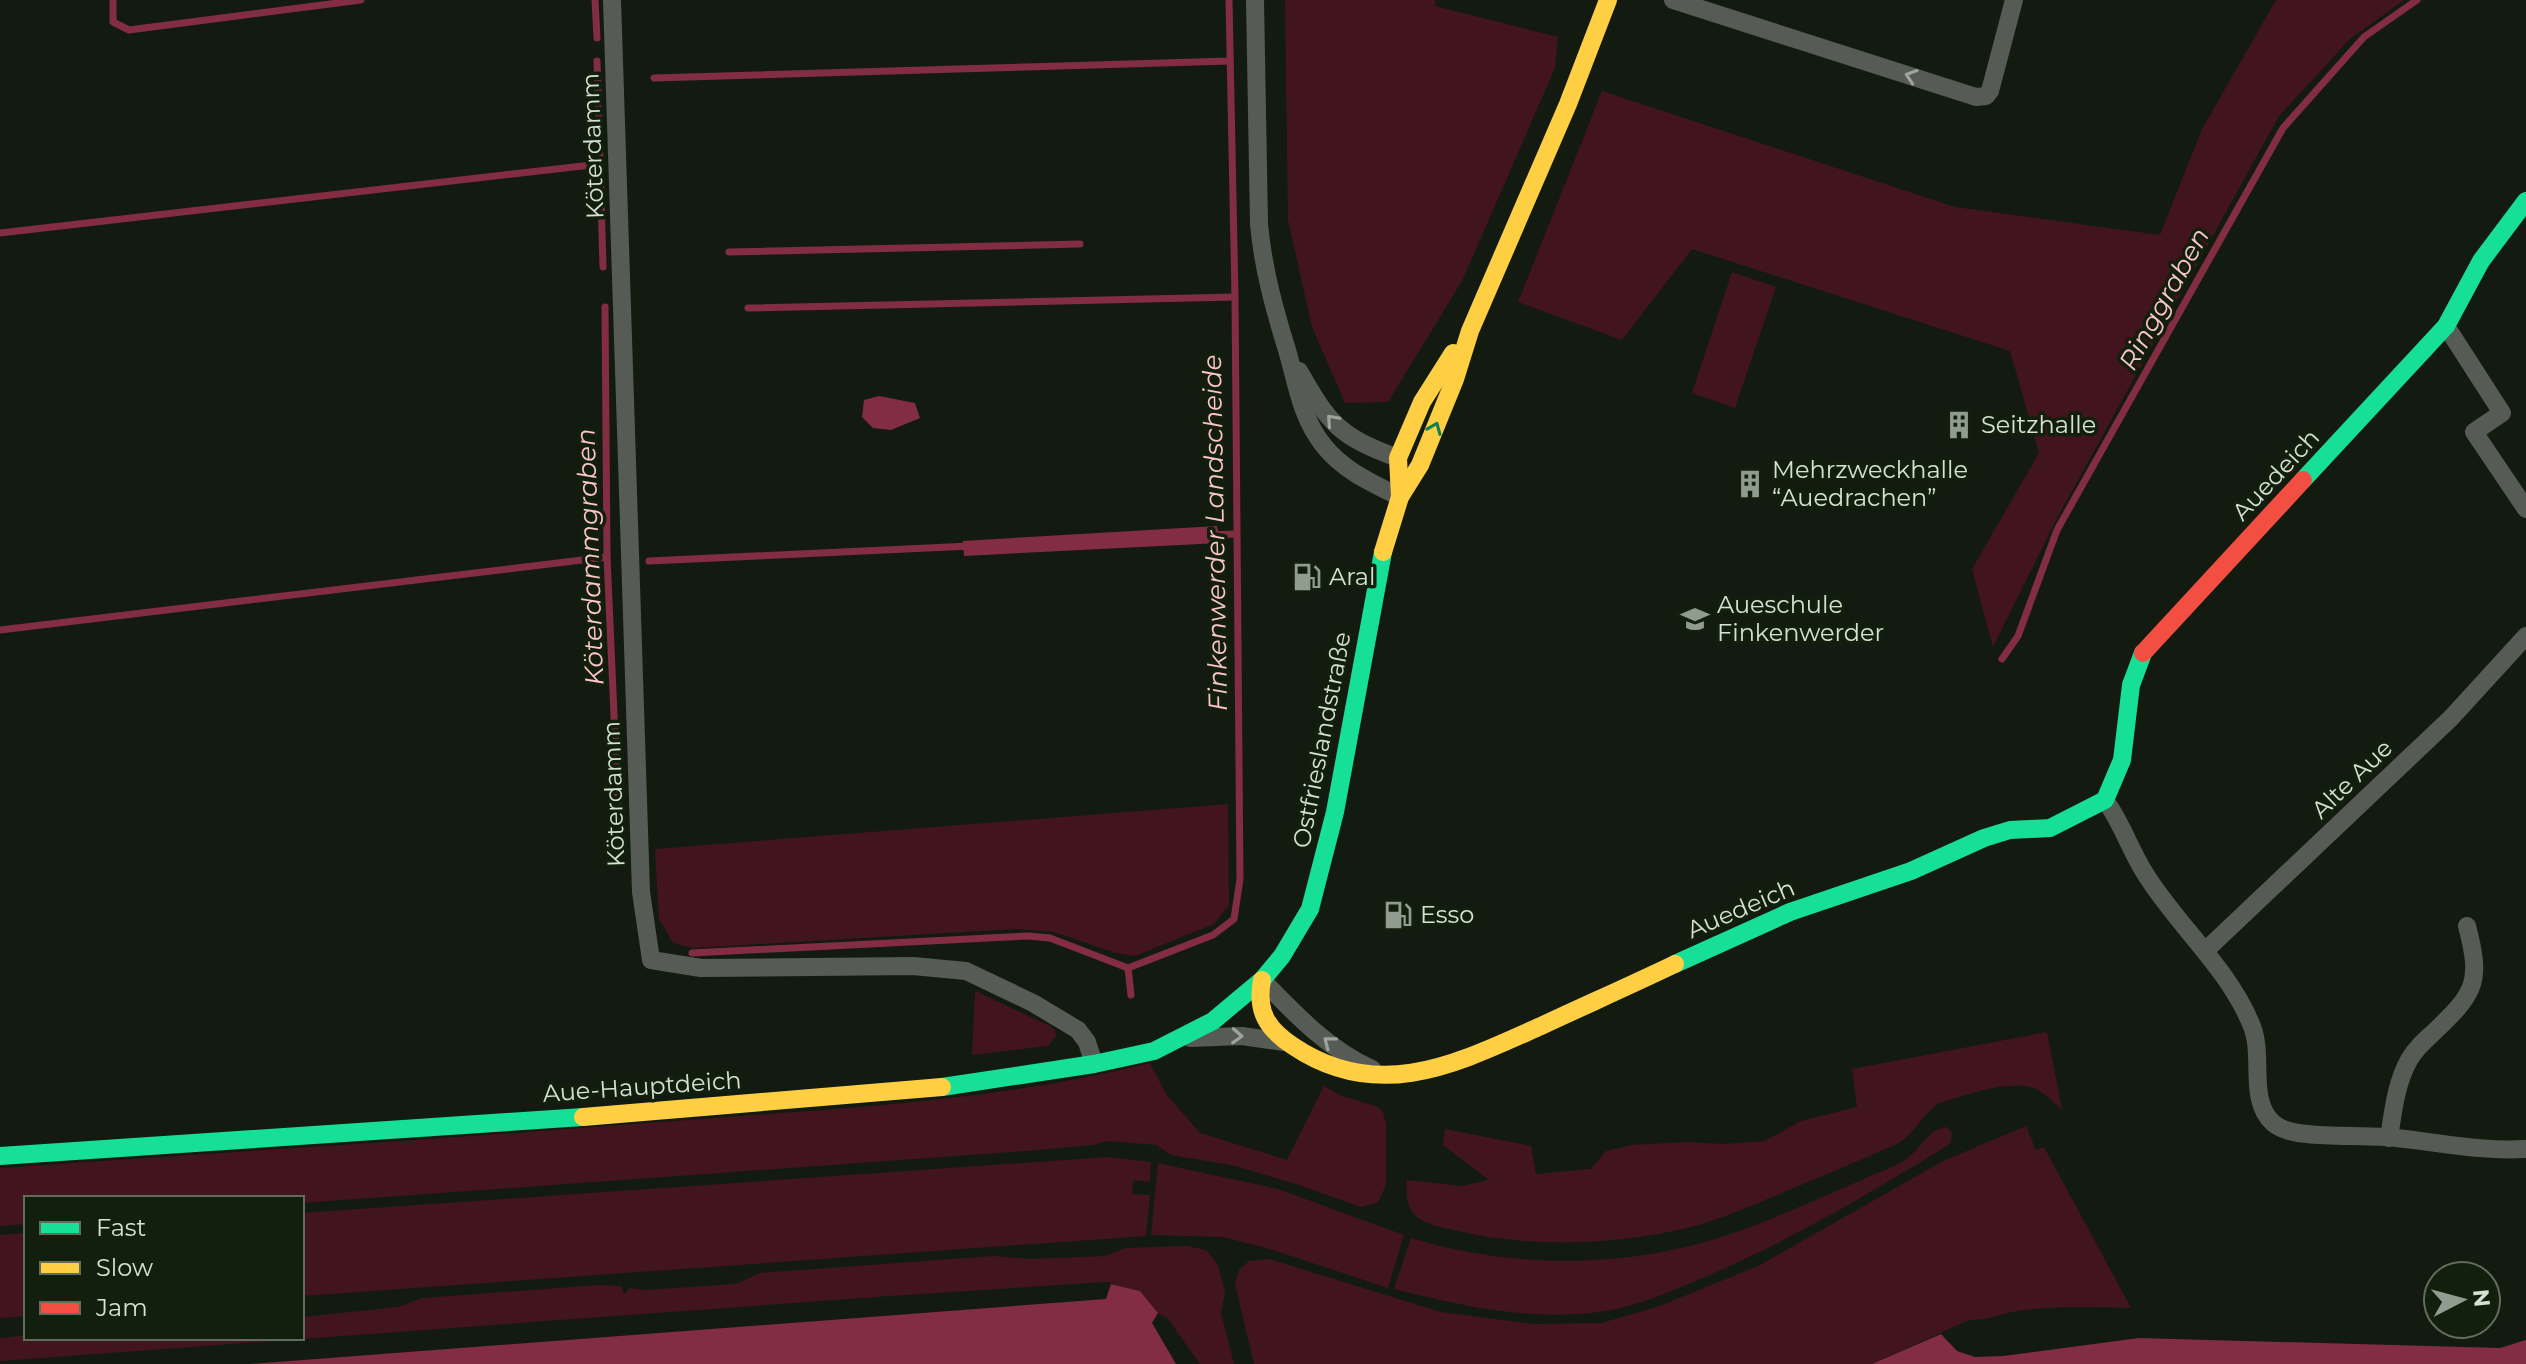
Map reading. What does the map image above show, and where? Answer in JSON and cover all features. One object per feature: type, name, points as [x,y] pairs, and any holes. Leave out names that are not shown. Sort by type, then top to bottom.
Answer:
[{"type":"street","name":"Köterdamm","points":[[612,0],[641,892],[651,960],[701,968],[931,966],[966,971],[1033,1003],[1078,1030],[1087,1042],[1094,1064]]},
{"type":"street","points":[[1255,0],[1261,248],[1299,400],[1309,426],[1323,446],[1358,476],[1400,497]]},
{"type":"street","name":"Ostfrieslandstraße","points":[[1262,980],[1282,956],[1310,909],[1335,812],[1381,558],[1400,497],[1420,465],[1455,379],[1470,331],[1568,104],[1608,0]]},
{"type":"street","points":[[1673,0],[1976,97],[1986,96],[1990,91],[2014,0]]},
{"type":"street","name":"Auedeich","points":[[1262,980],[1259,994],[1262,1016],[1276,1034],[1316,1059],[1354,1074],[1373,1077],[1424,1072],[1468,1059],[1790,912],[1911,871],[1997,834],[2010,830],[2050,828],[2105,800],[2122,760],[2131,685],[2143,653],[2446,326],[2481,261],[2526,201]]},
{"type":"street","points":[[2446,326],[2502,413],[2474,432],[2526,509]]},
{"type":"street","name":"Ostfrieslandstraße","points":[[1400,497],[1398,458],[1440,369],[1470,331]]},
{"type":"street","points":[[1288,352],[1316,401],[1344,433],[1368,447],[1398,458]]},
{"type":"street","name":"Alte Aue","points":[[2205,951],[2451,718],[2526,636]]},
{"type":"street","points":[[2105,800],[2120,820],[2146,875],[2205,951],[2244,1009],[2252,1026],[2259,1058],[2258,1097],[2270,1120],[2283,1129],[2305,1134],[2389,1138],[2454,1147],[2526,1149]]},
{"type":"street","points":[[2389,1138],[2398,1089],[2410,1058],[2470,992],[2476,969],[2467,926]]},
{"type":"street","name":"Aue-Hauptdeich","points":[[0,1156],[591,1116],[1010,1079],[1154,1051],[1183,1038],[1232,1007],[1262,980]]},
{"type":"street","points":[[1262,980],[1337,1049],[1369,1068],[1398,1076]]},
{"type":"street","name":"Auedeich","points":[[1183,1038],[1242,1036],[1291,1044]]},
{"type":"shaded area","points":[[1285,0],[1435,0],[1435,6],[1558,37],[1555,68],[1462,281],[1388,402],[1345,403],[1312,327],[1288,220]]},
{"type":"shaded area","points":[[2276,0],[2404,0],[2350,39],[2279,116],[2057,518],[1993,647],[1972,569],[2039,453],[2010,351],[1692,249],[1622,340],[1518,302],[1602,91],[1955,207],[2160,235],[2202,129]]},
{"type":"shaded area","points":[[1732,272],[1776,287],[1735,408],[1692,393]]},
{"type":"shaded area","points":[[1228,804],[1229,905],[1214,924],[1135,956],[1116,953],[1054,932],[1015,929],[694,948],[673,943],[659,919],[655,849]]},
{"type":"shaded area","points":[[975,991],[1050,1026],[1056,1036],[1048,1046],[972,1055]]},
{"type":"shaded area","points":[[2047,1032],[2062,1110],[2041,1092],[2025,1086],[1993,1088],[1939,1103],[1899,1143],[1695,1226],[1599,1241],[1513,1240],[1426,1222],[1412,1212],[1408,1204],[1407,1180],[1461,1186],[1489,1180],[1443,1145],[1445,1129],[1531,1146],[1536,1174],[1591,1169],[1606,1151],[1631,1145],[1765,1141],[1801,1121],[1857,1107],[1852,1069]]},
{"type":"shaded area","points":[[1150,1063],[1166,1094],[1200,1133],[1287,1160],[1324,1086],[1342,1096],[1376,1106],[1383,1112],[1386,1124],[1386,1185],[1378,1202],[1361,1207],[1231,1165],[1171,1155],[1156,1145],[1107,1141],[1025,1151],[304,1203],[304,1196],[24,1196],[24,1224],[0,1226],[0,1168],[862,1107],[978,1095]]},
{"type":"shaded area","points":[[2026,1126],[2036,1150],[2044,1147],[2131,1308],[2037,1309],[1969,1320],[1872,1364],[1254,1364],[1235,1284],[1239,1270],[1249,1261],[1269,1259],[1441,1312],[1534,1324],[1601,1323],[1657,1307],[1758,1266],[1943,1161]]},
{"type":"shaded area","points":[[1947,1127],[1952,1133],[1950,1144],[1858,1199],[1731,1266],[1637,1304],[1611,1310],[1547,1315],[1470,1306],[1394,1289],[1411,1238],[1476,1253],[1543,1260],[1610,1259],[1677,1249],[1749,1227],[1891,1168],[1910,1156],[1935,1131]]},
{"type":"shaded area","points":[[1108,1157],[1151,1162],[1150,1182],[1133,1180],[1132,1194],[1150,1195],[1146,1236],[304,1296],[304,1213]]},
{"type":"shaded area","points":[[1158,1163],[1278,1189],[1404,1235],[1388,1288],[1270,1249],[1223,1237],[1151,1235]]},
{"type":"shaded area","points":[[24,1233],[24,1316],[0,1318],[0,1235]]},
{"type":"shaded area","points":[[1187,1246],[1206,1250],[1218,1265],[1225,1293],[1221,1313],[1234,1364],[1200,1364],[1168,1319],[1158,1313],[1140,1291],[1106,1282],[304,1339],[304,1317],[398,1307],[422,1298],[599,1285],[621,1286],[624,1294],[630,1288],[644,1290],[736,1284],[760,1273],[993,1256],[1031,1259],[1105,1256],[1125,1248]]},
{"type":"shaded area","points":[[24,1335],[24,1340],[287,1340],[0,1361],[0,1338]]},
{"type":"water","points":[[879,396],[915,403],[920,418],[891,430],[873,428],[862,417],[864,400]]},
{"type":"water","points":[[1217,526],[1220,543],[964,556],[963,541]]},
{"type":"water","points":[[1111,1284],[1140,1291],[1158,1313],[1152,1323],[1176,1364],[251,1364],[1106,1299]]},
{"type":"water","points":[[1941,1334],[1957,1351],[1975,1357],[2139,1338],[2500,1348],[2526,1340],[2526,1364],[1872,1364]]},
{"type":"waterway","points":[[113,0],[113,22],[129,30],[361,0]]},
{"type":"waterway","name":"Köterdammgraben","points":[[595,0],[597,38]]},
{"type":"waterway","name":"Finkenwerder Landscheide","points":[[1131,995],[1128,968],[1213,935],[1234,919],[1240,879],[1229,0]]},
{"type":"waterway","name":"Ringgraben","points":[[2002,659],[2018,636],[2057,530],[2283,128],[2364,37],[2417,0]]},
{"type":"waterway","name":"Köterdammgraben","points":[[597,61],[603,267]]},
{"type":"waterway","points":[[654,78],[1230,61]]},
{"type":"waterway","points":[[0,233],[600,164]]},
{"type":"waterway","points":[[729,252],[1080,244]]},
{"type":"waterway","points":[[748,308],[1235,297]]},
{"type":"waterway","name":"Köterdammgraben","points":[[605,307],[607,557],[618,805]]},
{"type":"waterway","points":[[1210,535],[1235,534]]},
{"type":"waterway","points":[[649,561],[970,546]]},
{"type":"waterway","points":[[0,630],[607,557]]},
{"type":"waterway","points":[[692,953],[1028,936],[1050,938],[1128,968]]},
{"type":"traffic: fast","points":[[2303,480],[2446,326],[2481,261],[2526,201]]},
{"type":"traffic: fast","points":[[942,1087],[1094,1064],[1154,1051],[1213,1021],[1262,980],[1282,956],[1310,909],[1335,812],[1383,552]]},
{"type":"traffic: fast","points":[[1675,964],[1790,912],[1911,871],[1984,838],[2010,830],[2050,828],[2105,800],[2122,760],[2131,685],[2143,653]]},
{"type":"traffic: fast","points":[[0,1156],[583,1117]]},
{"type":"traffic: slow","points":[[1383,552],[1400,497],[1420,465],[1455,379],[1470,331],[1568,104],[1608,0]]},
{"type":"traffic: slow","points":[[1400,497],[1398,458],[1422,402],[1453,353]]},
{"type":"traffic: slow","points":[[1262,980],[1262,1010],[1270,1026],[1284,1040],[1325,1063],[1356,1073],[1387,1075],[1418,1072],[1479,1053],[1675,964]]},
{"type":"traffic: slow","points":[[583,1117],[942,1087]]},
{"type":"traffic: jam","points":[[2143,653],[2303,480]]},
{"type":"place","name":"Seitzhalle","points":[[1959,425]]},
{"type":"place","name":"Mehrzweckhalle “Auedrachen”","points":[[1750,484]]},
{"type":"place","name":"Aral","points":[[1307,577]]},
{"type":"place","name":"Aueschule Finkenwerder","points":[[1695,619]]},
{"type":"place","name":"Esso","points":[[1398,915]]}]
